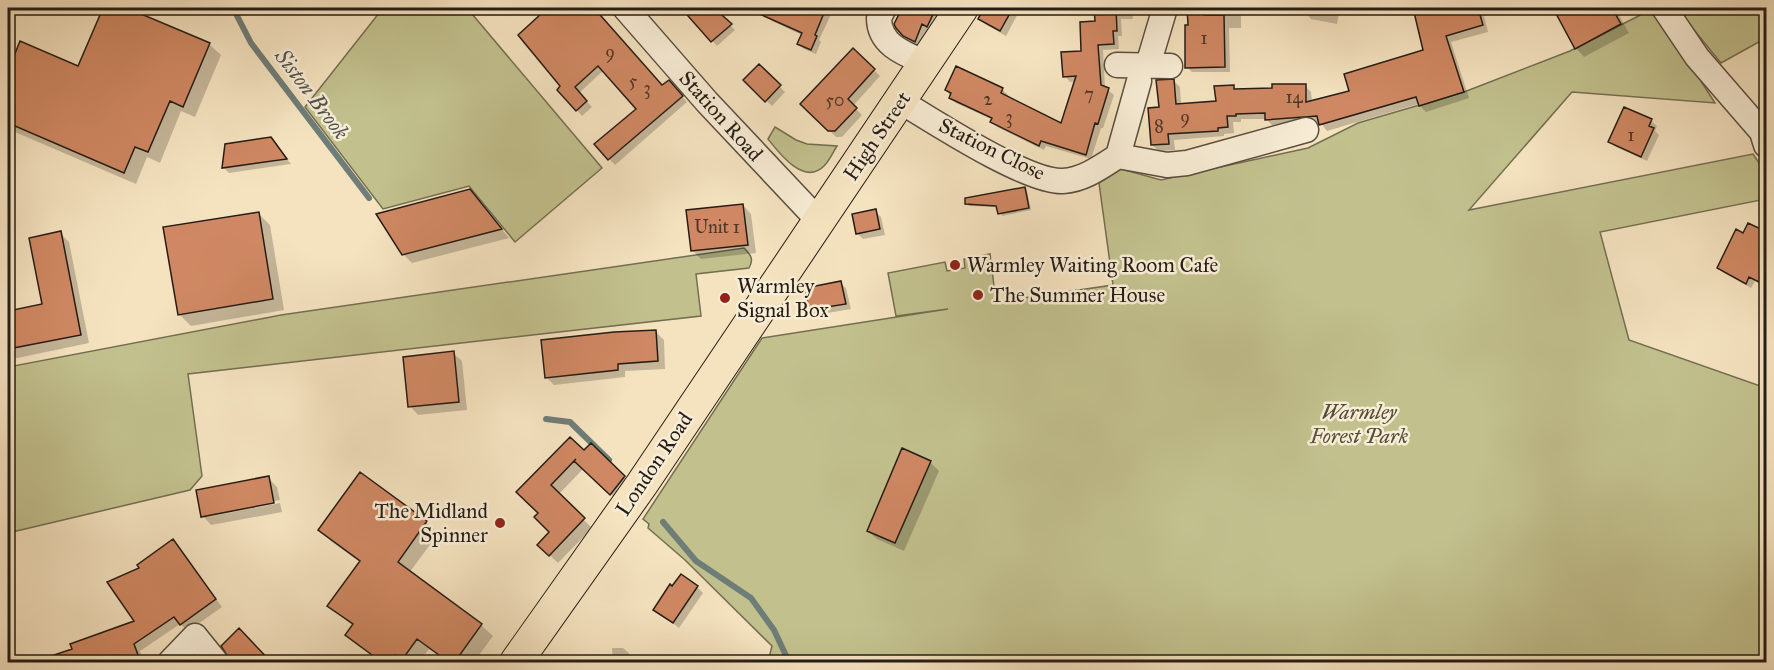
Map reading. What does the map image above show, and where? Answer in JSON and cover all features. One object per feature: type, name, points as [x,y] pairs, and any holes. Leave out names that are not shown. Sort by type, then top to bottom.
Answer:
[{"type":"main road","name":"High Street","points":[[791,264],[962,8]]},
{"type":"main road","name":"London Road","points":[[516,663],[642,484],[791,264]]},
{"type":"street","name":"Station Road","points":[[625,8],[706,102],[819,221]]},
{"type":"street","points":[[884,8],[879,18],[884,37],[892,47],[926,63]]},
{"type":"street","points":[[1165,8],[1152,71],[1118,156],[1167,165],[1186,163],[1306,130]]},
{"type":"street","points":[[1664,8],[1697,57],[1765,136]]},
{"type":"street","points":[[1116,65],[1152,71]]},
{"type":"street","name":"Station Close","points":[[900,101],[972,145],[1032,174],[1062,181],[1091,173],[1118,156]]},
{"type":"street","points":[[170,663],[195,636],[216,663]]},
{"type":"green space","points":[[383,8],[467,8],[602,168],[515,242],[469,186],[383,209],[305,107]]},
{"type":"green space","name":"Warmley Forest Park","points":[[1654,8],[1715,103],[1572,92],[1469,210],[1753,154],[1766,173],[1766,199],[1600,232],[1629,340],[1766,388],[1766,662],[768,662],[772,646],[685,560],[648,528],[649,524],[643,519],[762,338],[948,309],[896,316],[888,273],[945,262],[947,271],[965,268],[964,259],[990,254],[996,302],[1113,285],[1099,183],[1121,169],[1161,180],[1308,148],[1358,123],[1464,92],[1570,51]]},
{"type":"green space","points":[[1676,8],[1766,8],[1766,38],[1721,63]]},
{"type":"green space","points":[[775,127],[807,144],[837,146],[824,166],[816,171],[801,170],[793,166],[768,139]]},
{"type":"green space","points":[[744,248],[751,257],[749,268],[696,274],[701,316],[188,374],[202,476],[190,490],[8,533],[8,367],[281,315]]},
{"type":"building","points":[[103,8],[127,8],[210,43],[183,107],[170,101],[148,152],[135,147],[124,173],[8,123],[8,71],[20,41],[78,66]]},
{"type":"building","points":[[541,8],[594,8],[662,85],[669,80],[683,96],[608,160],[594,144],[636,109],[598,66],[575,87],[587,101],[576,111],[557,90],[560,86],[518,35],[542,13]]},
{"type":"building","points":[[681,8],[714,8],[732,24],[711,42]]},
{"type":"building","points":[[746,8],[826,8],[811,50],[797,44],[802,33]]},
{"type":"building","points":[[898,8],[936,8],[927,27],[922,24],[915,42],[903,36],[894,24],[899,14],[897,13]]},
{"type":"building","points":[[984,8],[1013,8],[1000,31],[978,19]]},
{"type":"building","points":[[1094,8],[1116,8],[1117,31],[1113,31],[1114,44],[1098,45],[1101,85],[1109,88],[1098,124],[1095,123],[1086,155],[1041,141],[1039,146],[990,122],[992,118],[949,98],[951,93],[945,90],[956,66],[1003,88],[1001,93],[1061,123],[1076,76],[1063,77],[1061,52],[1081,51],[1080,22],[1095,21]]},
{"type":"building","points":[[1187,8],[1204,8],[1204,15],[1224,15],[1225,67],[1185,68]]},
{"type":"building","points":[[1413,8],[1478,8],[1483,25],[1446,36],[1464,92],[1419,106],[1416,97],[1319,125],[1317,116],[1265,120],[1265,113],[1236,114],[1236,116],[1227,116],[1228,127],[1218,128],[1218,131],[1168,134],[1169,144],[1151,145],[1148,108],[1159,107],[1156,80],[1174,79],[1176,104],[1216,101],[1214,86],[1234,85],[1234,89],[1272,88],[1272,84],[1306,84],[1306,102],[1349,91],[1344,74],[1423,50]]},
{"type":"building","points":[[1553,8],[1612,8],[1621,24],[1575,49]]},
{"type":"building","points":[[853,48],[875,69],[848,99],[857,108],[835,131],[828,131],[800,104]]},
{"type":"building","points":[[759,64],[781,85],[765,102],[743,80]]},
{"type":"building","points":[[1624,107],[1652,119],[1649,126],[1654,128],[1641,157],[1608,142]]},
{"type":"building","points":[[271,137],[287,159],[222,168],[225,144]]},
{"type":"building","points":[[1025,187],[1029,208],[998,214],[996,206],[965,204],[965,198]]},
{"type":"building","points":[[470,189],[502,229],[402,255],[376,214]]},
{"type":"building","points":[[743,204],[748,245],[691,251],[686,210]]},
{"type":"building","points":[[876,209],[880,229],[856,234],[852,214]]},
{"type":"building","points":[[259,212],[273,299],[178,315],[163,227]]},
{"type":"building","points":[[1748,223],[1767,232],[1767,244],[1760,257],[1767,260],[1767,267],[1759,282],[1749,277],[1746,284],[1717,268],[1736,229],[1743,233]]},
{"type":"building","points":[[61,231],[81,335],[8,349],[8,311],[42,304],[29,238]]},
{"type":"building","points":[[841,281],[846,304],[809,310],[805,288]]},
{"type":"building","points":[[656,330],[658,361],[618,364],[618,370],[545,378],[541,340]]},
{"type":"building","points":[[454,351],[459,402],[408,407],[403,357]]},
{"type":"building","points":[[570,437],[584,450],[591,443],[625,476],[610,495],[574,461],[551,485],[585,518],[549,556],[537,545],[549,532],[534,517],[538,513],[516,492]]},
{"type":"building","points":[[902,448],[931,461],[895,543],[867,531]]},
{"type":"building","points":[[360,472],[427,521],[398,562],[482,624],[454,663],[450,663],[417,639],[402,660],[395,655],[390,663],[383,663],[345,635],[353,624],[327,606],[360,561],[318,530]]},
{"type":"building","points":[[269,476],[274,503],[201,517],[196,490]]},
{"type":"building","points":[[173,539],[216,599],[180,625],[174,617],[134,644],[141,663],[42,663],[42,659],[72,649],[70,644],[134,621],[107,582],[139,568],[137,565]]},
{"type":"building","points":[[681,574],[698,586],[673,623],[653,610],[670,584],[672,586]]},
{"type":"building","points":[[239,628],[272,663],[233,663],[230,660],[221,646]]},
{"type":"waterway","name":"Siston Brook","points":[[233,8],[251,43],[369,198]]},
{"type":"waterway","name":"Siston Brook","points":[[546,419],[570,422],[609,460]]},
{"type":"waterway","name":"Siston Brook","points":[[663,522],[696,561],[751,598],[774,630],[789,662]]},
{"type":"place","name":"Warmley Waiting Room Cafe","points":[[955,265]]},
{"type":"place","name":"The Summer House","points":[[978,295]]},
{"type":"place","name":"Warmley Signal Box","points":[[725,298]]},
{"type":"place","name":"The Midland Spinner","points":[[500,523]]}]
